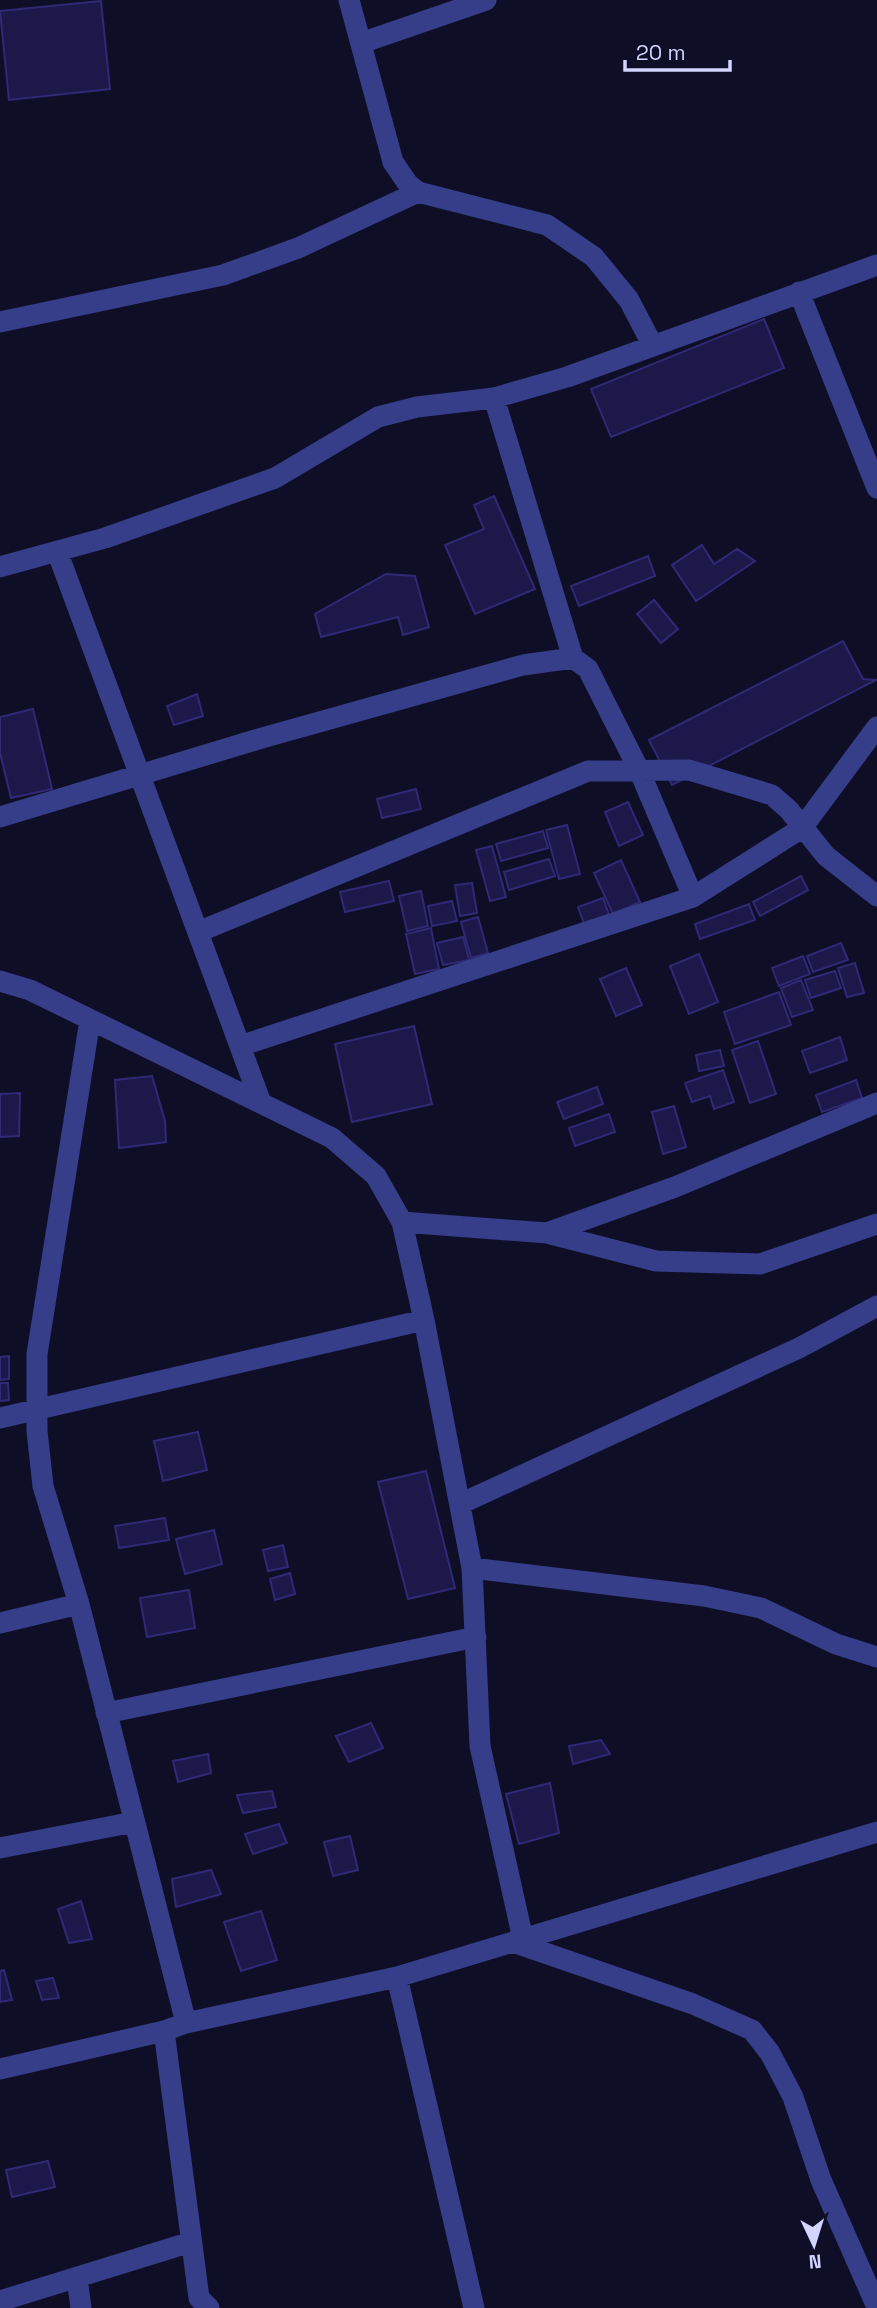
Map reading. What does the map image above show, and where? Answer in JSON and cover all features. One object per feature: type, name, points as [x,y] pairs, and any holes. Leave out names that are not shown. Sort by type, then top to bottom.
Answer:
[{"type":"street","points":[[349,0],[393,162],[408,184],[418,192],[547,225],[594,257],[629,300],[653,346]]},
{"type":"street","points":[[361,43],[486,0]]},
{"type":"street","points":[[0,322],[223,275],[298,248],[418,192]]},
{"type":"street","points":[[0,567],[105,538],[275,478],[378,417],[417,407],[494,398],[567,377],[877,265]]},
{"type":"street","points":[[799,292],[877,488]]},
{"type":"street","points":[[494,398],[573,658],[588,669],[639,770],[693,897]]},
{"type":"street","points":[[57,551],[261,1103]]},
{"type":"street","points":[[0,817],[262,738],[523,665],[573,658]]},
{"type":"street","points":[[240,1046],[693,897],[802,828],[877,727]]},
{"type":"street","points":[[198,932],[588,771],[689,770],[772,795],[789,810],[826,856],[877,896]]},
{"type":"street","points":[[0,981],[30,990],[332,1138],[376,1176],[402,1222],[424,1320],[472,1568],[480,1746],[518,1940]]},
{"type":"street","points":[[90,1020],[37,1354],[36,1409],[43,1486],[79,1604],[186,2023]]},
{"type":"street","points":[[547,1233],[675,1187],[877,1103]]},
{"type":"street","points":[[402,1222],[547,1233],[656,1261],[760,1264],[877,1224]]},
{"type":"street","points":[[460,1504],[799,1348],[877,1306]]},
{"type":"street","points":[[0,1418],[424,1320]]},
{"type":"street","points":[[472,1568],[704,1596],[761,1608],[836,1644],[877,1657]]},
{"type":"street","points":[[0,1623],[79,1604]]},
{"type":"street","points":[[106,1713],[476,1637]]},
{"type":"street","points":[[0,1849],[134,1822]]},
{"type":"street","points":[[0,2069],[164,2031],[186,2023],[397,1977],[877,1832]]},
{"type":"street","points":[[518,1940],[693,2004],[752,2030],[770,2053],[793,2097],[821,2180],[877,2307]]},
{"type":"street","points":[[397,1977],[474,2308]]},
{"type":"street","points":[[164,2031],[199,2298],[209,2308]]},
{"type":"street","points":[[0,2301],[191,2242]]},
{"type":"street","points":[[76,2278],[80,2308]]},
{"type":"building","points":[[101,1],[110,89],[9,100],[0,11]]},
{"type":"building","points":[[764,319],[784,368],[611,437],[591,389]]},
{"type":"building","points":[[494,496],[535,589],[475,614],[445,545],[484,529],[474,505]]},
{"type":"building","points":[[702,545],[714,564],[737,549],[755,561],[696,601],[672,565]]},
{"type":"building","points":[[648,556],[655,576],[579,606],[571,586]]},
{"type":"building","points":[[386,574],[415,576],[429,627],[403,635],[398,617],[321,637],[315,614]]},
{"type":"building","points":[[654,600],[678,629],[661,643],[637,614]]},
{"type":"building","points":[[843,641],[863,679],[876,680],[672,785],[649,740]]},
{"type":"building","points":[[197,694],[203,716],[174,725],[167,706]]},
{"type":"building","points":[[33,709],[52,789],[11,798],[0,753],[0,717]]},
{"type":"building","points":[[416,789],[421,809],[382,818],[377,799]]},
{"type":"building","points":[[628,802],[643,835],[619,846],[605,812]]},
{"type":"building","points":[[567,825],[580,874],[559,879],[546,830]]},
{"type":"building","points":[[543,831],[548,848],[501,861],[496,844]]},
{"type":"building","points":[[492,846],[506,897],[490,901],[476,850]]},
{"type":"building","points":[[549,859],[555,876],[509,890],[504,872]]},
{"type":"building","points":[[621,860],[640,902],[613,914],[594,873]]},
{"type":"building","points":[[801,876],[808,890],[760,916],[753,902]]},
{"type":"building","points":[[389,881],[394,901],[345,912],[340,892]]},
{"type":"building","points":[[472,883],[477,913],[460,916],[455,885]]},
{"type":"building","points":[[421,891],[428,926],[407,931],[399,896]]},
{"type":"building","points":[[603,898],[611,920],[586,929],[578,907]]},
{"type":"building","points":[[452,901],[457,921],[432,926],[428,906]]},
{"type":"building","points":[[749,904],[755,920],[700,939],[695,924]]},
{"type":"building","points":[[478,917],[488,953],[471,958],[461,922]]},
{"type":"building","points":[[431,928],[439,969],[415,974],[406,934]]},
{"type":"building","points":[[463,937],[469,960],[443,965],[437,943]]},
{"type":"building","points":[[841,943],[848,960],[813,972],[807,956]]},
{"type":"building","points":[[699,954],[718,1002],[689,1014],[670,966]]},
{"type":"building","points":[[803,956],[810,974],[779,986],[772,968]]},
{"type":"building","points":[[855,963],[864,993],[847,997],[838,968]]},
{"type":"building","points":[[626,968],[642,1005],[616,1016],[600,979]]},
{"type":"building","points":[[835,971],[841,988],[811,998],[805,980]]},
{"type":"building","points":[[801,980],[813,1010],[792,1017],[781,988]]},
{"type":"building","points":[[779,992],[791,1025],[735,1044],[724,1012]]},
{"type":"building","points":[[414,1026],[432,1104],[352,1122],[335,1044]]},
{"type":"building","points":[[840,1037],[847,1060],[810,1073],[802,1051]]},
{"type":"building","points":[[758,1041],[776,1094],[750,1103],[732,1050]]},
{"type":"building","points":[[720,1050],[724,1066],[699,1071],[696,1055]]},
{"type":"building","points":[[723,1070],[734,1102],[714,1109],[710,1096],[692,1102],[685,1083]]},
{"type":"building","points":[[152,1076],[165,1121],[166,1142],[119,1148],[115,1080]]},
{"type":"building","points":[[856,1080],[862,1098],[822,1112],[816,1095]]},
{"type":"building","points":[[597,1087],[603,1104],[564,1119],[557,1102]]},
{"type":"building","points":[[20,1093],[19,1136],[0,1137],[0,1094]]},
{"type":"building","points":[[674,1106],[686,1147],[663,1154],[652,1112]]},
{"type":"building","points":[[609,1114],[615,1132],[575,1146],[569,1128]]},
{"type":"building","points":[[9,1356],[9,1379],[0,1380],[0,1357]]},
{"type":"building","points":[[0,1383],[8,1383],[9,1400],[0,1401]]},
{"type":"building","points":[[198,1432],[207,1470],[163,1481],[154,1441]]},
{"type":"building","points":[[426,1471],[455,1588],[408,1599],[378,1482]]},
{"type":"building","points":[[165,1518],[169,1540],[119,1548],[115,1526]]},
{"type":"building","points":[[214,1530],[222,1564],[185,1574],[176,1539]]},
{"type":"building","points":[[283,1545],[288,1567],[268,1571],[263,1550]]},
{"type":"building","points":[[290,1573],[295,1594],[275,1600],[270,1579]]},
{"type":"building","points":[[189,1590],[195,1628],[147,1637],[140,1598]]},
{"type":"building","points":[[371,1723],[383,1748],[349,1762],[336,1736]]},
{"type":"building","points":[[601,1740],[610,1754],[573,1764],[569,1746]]},
{"type":"building","points":[[208,1754],[211,1773],[178,1782],[173,1761]]},
{"type":"building","points":[[550,1783],[559,1833],[519,1844],[506,1794]]},
{"type":"building","points":[[272,1791],[276,1807],[243,1813],[237,1795]]},
{"type":"building","points":[[279,1824],[287,1843],[253,1854],[245,1834]]},
{"type":"building","points":[[350,1836],[358,1870],[333,1876],[324,1842]]},
{"type":"building","points":[[211,1870],[221,1894],[176,1907],[172,1879]]},
{"type":"building","points":[[81,1901],[92,1939],[69,1943],[58,1909]]},
{"type":"building","points":[[261,1911],[277,1960],[241,1971],[224,1922]]},
{"type":"building","points":[[4,1970],[12,2000],[0,2002],[0,1971]]},
{"type":"building","points":[[53,1978],[59,1998],[42,2000],[36,1981]]},
{"type":"building","points":[[48,2161],[55,2187],[12,2197],[6,2170]]}]
